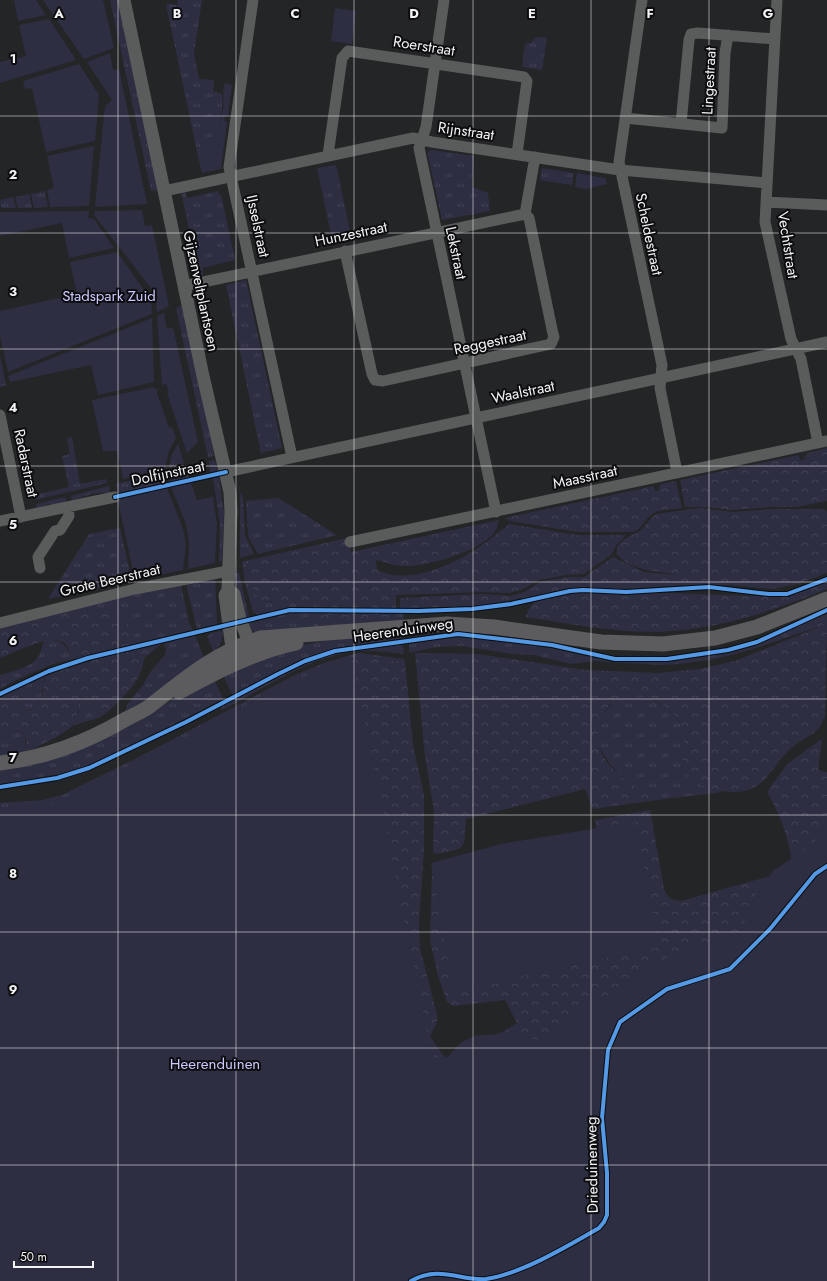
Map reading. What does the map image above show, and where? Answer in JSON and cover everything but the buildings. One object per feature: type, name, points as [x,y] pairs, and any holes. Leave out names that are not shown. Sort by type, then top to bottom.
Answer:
[{"type":"main road","name":"Heerenduinweg","points":[[150,706],[157,705],[238,662],[251,649],[276,636],[320,635],[368,629],[447,624],[494,627],[601,642],[663,644],[715,638],[757,627],[827,599]]},
{"type":"main road","name":"Heerenduinweg","points":[[0,763],[41,756],[66,748],[101,732],[150,706],[191,674],[232,648],[251,649]]},
{"type":"street","name":"Gijzenveltplantsoen","points":[[124,0],[184,286],[226,472],[231,511],[228,590],[225,595],[232,648],[238,662]]},
{"type":"street","name":"IJsselstraat","points":[[253,0],[230,167],[292,457]]},
{"type":"street","name":"Lekstraat","points":[[444,0],[426,127],[419,148],[496,512]]},
{"type":"street","name":"Scheldestraat","points":[[642,0],[619,162],[662,365],[660,388],[677,472]]},
{"type":"street","name":"Vechtstraat","points":[[777,0],[765,222],[791,339],[801,359],[822,442]]},
{"type":"street","points":[[681,124],[690,37],[695,33],[775,39]]},
{"type":"street","name":"Lingestraat","points":[[625,118],[722,128],[725,53],[728,35]]},
{"type":"street","name":"Roerstraat","points":[[328,155],[342,58],[345,52],[353,51],[524,77],[528,81],[517,154]]},
{"type":"street","name":"Rijnstraat","points":[[164,191],[413,138],[620,170],[767,183]]},
{"type":"street","name":"Reggestraat","points":[[345,251],[372,374],[375,380],[383,381],[548,345],[553,341],[553,334],[528,218],[525,214],[535,157]]},
{"type":"street","points":[[766,202],[827,205]]},
{"type":"street","name":"Hunzestraat","points":[[184,286],[436,231],[525,214]]},
{"type":"street","name":"Waalstraat","points":[[226,472],[827,342]]},
{"type":"street","name":"Radarstraat","points":[[0,414],[21,517]]},
{"type":"street","name":"Maasstraat","points":[[350,542],[822,442]]},
{"type":"street","name":"Dolfijnstraat","points":[[0,522],[115,497]]},
{"type":"street","points":[[40,568],[38,557],[55,531],[60,530],[69,516],[68,508]]},
{"type":"street","name":"Grote Beerstraat","points":[[0,623],[135,589],[228,571]]},
{"type":"street","name":"Gijzenveltplantsoen","points":[[228,590],[234,594],[240,620],[251,649]]},
{"type":"green space","points":[[14,0],[36,0],[46,15],[18,21]]},
{"type":"green space","points":[[43,0],[103,0],[114,48],[84,59]]},
{"type":"green space","points":[[110,0],[118,0],[159,190],[151,191]]},
{"type":"green space","points":[[178,0],[202,0],[194,53],[199,79],[214,80],[213,91],[222,94],[220,122],[209,145],[199,161],[166,4],[177,5]]},
{"type":"green space","points":[[335,8],[356,11],[352,44],[331,41]]},
{"type":"green space","points":[[49,19],[76,60],[0,83],[0,62],[26,56],[19,25]]},
{"type":"green space","points":[[536,37],[547,38],[542,70],[522,67],[525,44],[532,42]]},
{"type":"green space","points":[[110,53],[113,70],[119,69],[147,204],[95,207],[105,106],[112,100],[87,62]]},
{"type":"green space","points":[[79,64],[99,95],[95,141],[46,152],[32,88],[25,89],[23,81]]},
{"type":"green space","points":[[225,83],[232,85],[228,116],[225,116],[224,121],[227,122],[221,169],[202,173],[199,161],[211,142],[220,123],[223,109],[223,93]]},
{"type":"green space","points":[[94,146],[89,206],[50,207],[47,190],[54,188],[47,156]]},
{"type":"green space","points":[[432,150],[474,156],[472,187],[488,193],[490,211],[442,220],[428,155],[428,152]]},
{"type":"green space","points":[[336,165],[339,178],[320,182],[317,168]]},
{"type":"green space","points":[[542,168],[574,173],[572,185],[540,180]]},
{"type":"green space","points":[[577,173],[605,178],[607,184],[586,189],[575,187]]},
{"type":"green space","points":[[339,178],[348,221],[329,225],[320,182]]},
{"type":"green space","points":[[45,191],[48,207],[34,208],[31,194]]},
{"type":"green space","points":[[181,191],[185,191],[187,198],[218,191],[219,195],[221,195],[235,260],[202,268],[203,275],[199,276]]},
{"type":"green space","points":[[29,194],[32,208],[18,208],[15,197]]},
{"type":"green space","points":[[13,197],[16,208],[1,208],[0,200]]},
{"type":"green space","name":"Stadspark Zuid","points":[[142,210],[145,226],[152,225],[169,306],[157,312],[156,299],[158,297],[94,215],[95,211]]},
{"type":"green space","name":"Stadspark Zuid","points":[[89,211],[88,218],[94,219],[114,248],[69,258],[62,223],[0,236],[0,212]]},
{"type":"green space","points":[[348,221],[351,235],[332,238],[329,225]]},
{"type":"green space","name":"Stadspark Zuid","points":[[117,252],[151,300],[152,314],[8,372],[0,336],[0,311],[77,294],[70,262]]},
{"type":"green space","points":[[246,280],[282,448],[261,453],[226,285]]},
{"type":"green space","points":[[183,305],[214,456],[208,457],[176,308]]},
{"type":"green space","name":"Stadspark Zuid","points":[[164,313],[167,329],[173,327],[198,442],[187,453],[167,393],[169,392],[166,384],[162,385],[157,316]]},
{"type":"green space","name":"Stadspark Zuid","points":[[152,318],[154,382],[98,395],[91,365],[10,382],[8,376]]},
{"type":"green space","points":[[0,356],[6,385],[0,387]]},
{"type":"green space","points":[[154,387],[154,389],[158,389],[157,393],[169,428],[172,427],[176,438],[169,451],[165,468],[123,479],[117,451],[103,451],[92,400]]},
{"type":"green space","points":[[72,437],[80,484],[106,479],[107,483],[35,500],[34,495],[69,487],[62,456],[70,454],[67,438]]},
{"type":"green space","points":[[178,444],[184,463],[169,467],[172,454]]},
{"type":"green space","points":[[827,448],[827,501],[796,507],[769,507],[732,510],[706,507],[685,507],[680,480],[799,455],[800,460],[805,459],[804,456],[808,455],[807,453]]},
{"type":"green space","points":[[215,460],[218,472],[211,473],[209,461]]},
{"type":"green space","points":[[185,467],[189,478],[170,482],[169,471]]},
{"type":"green space","points":[[165,472],[166,483],[118,493],[116,484]]},
{"type":"green space","points":[[219,477],[224,513],[222,561],[219,562],[220,524],[213,478]]},
{"type":"green space","points":[[676,481],[682,508],[658,511],[649,517],[641,527],[632,532],[578,532],[510,521],[505,518],[654,486],[655,491],[659,490],[661,484]]},
{"type":"green space","points":[[191,483],[197,500],[213,497],[217,524],[215,563],[188,569],[189,542],[186,524],[171,487]]},
{"type":"green space","points":[[109,486],[110,494],[91,494],[72,502],[71,496]]},
{"type":"green space","points":[[167,488],[183,529],[186,544],[183,570],[135,580],[118,501],[120,501],[120,498]]},
{"type":"green space","points":[[240,492],[243,497],[245,535],[254,554],[240,558]]},
{"type":"green space","points":[[65,497],[67,504],[54,506],[50,504],[42,506],[37,510],[36,504]]},
{"type":"green space","points":[[278,498],[337,535],[258,554],[248,536],[246,501]]},
{"type":"green space","points":[[699,508],[734,512],[772,509],[824,509],[827,512],[827,573],[798,584],[771,589],[730,585],[682,585],[627,589],[577,588],[480,606],[400,608],[400,598],[482,594],[511,596],[524,592],[540,582],[566,577],[584,577],[613,557],[644,572],[676,575],[635,567],[620,557],[617,553],[617,548],[622,541],[641,530],[656,514]]},
{"type":"green space","points":[[499,520],[497,528],[486,541],[464,552],[438,561],[413,566],[396,565],[376,560],[377,570],[392,575],[425,573],[459,559],[488,541],[509,524],[577,535],[626,535],[617,544],[611,555],[584,574],[566,575],[539,580],[521,590],[509,593],[482,592],[396,595],[396,609],[324,608],[301,601],[259,601],[249,580],[245,561],[348,538],[351,552]]},
{"type":"green space","points":[[120,528],[132,581],[48,599],[89,534]]},
{"type":"green space","points":[[242,561],[245,561],[249,580],[270,602],[291,600],[305,601],[324,608],[295,607],[259,615],[253,612],[245,583]]},
{"type":"green space","points":[[234,573],[239,573],[249,617],[243,619]]},
{"type":"green space","points":[[215,577],[217,624],[197,629],[186,584]]},
{"type":"green space","points":[[827,581],[827,589],[771,610],[712,626],[692,629],[654,632],[617,630],[580,626],[525,617],[531,606],[536,601],[576,593],[666,593],[787,597]]},
{"type":"green space","points":[[181,585],[189,623],[193,630],[52,664],[0,689],[0,675],[32,663],[39,655],[45,640],[55,640],[59,642],[65,646],[74,657],[132,641],[100,609],[0,630],[0,627],[99,602]]},
{"type":"green space","points":[[100,609],[118,615],[126,623],[132,641],[74,657],[65,644],[59,641],[51,640],[33,645],[0,658],[0,630]]},
{"type":"green space","points":[[291,612],[403,613],[404,620],[258,633],[251,630],[246,624],[254,622],[255,619]],"holes":[[[330,615],[387,615],[388,620],[359,622]]]},
{"type":"green space","points":[[827,614],[827,624],[750,650],[715,659],[679,664],[660,665],[595,661],[571,664],[534,655],[511,654],[463,646],[435,647],[409,653],[409,644],[449,637],[469,637],[564,650],[615,662],[661,662],[702,657],[741,649]]},
{"type":"green space","points":[[316,616],[389,616],[388,620],[318,626],[313,623],[312,619]]},
{"type":"green space","points":[[827,624],[825,716],[821,725],[818,729],[790,749],[767,777],[751,789],[732,792],[722,791],[693,782],[684,766],[684,738],[681,726],[677,719],[671,712],[652,699],[632,695],[613,701],[606,709],[598,730],[598,745],[602,754],[615,771],[631,784],[657,800],[593,809],[585,789],[466,819],[465,837],[462,846],[447,852],[436,854],[433,852],[434,812],[425,756],[415,653],[477,654],[586,670],[658,673],[699,669],[735,661]]},
{"type":"green space","points":[[224,630],[221,642],[214,653],[207,637],[211,633]]},
{"type":"green space","points":[[398,634],[402,639],[364,644],[315,655],[233,694],[222,673],[291,647],[324,641]]},
{"type":"green space","points":[[195,635],[205,660],[168,687],[124,713],[129,702],[143,685],[151,671],[165,655],[166,648],[163,643]]},
{"type":"green space","points":[[163,643],[144,658],[143,666],[137,680],[127,693],[110,710],[98,707],[88,696],[83,696],[75,723],[72,726],[52,739],[25,752],[26,739],[22,732],[14,730],[0,737],[0,697],[15,689],[23,695],[22,707],[25,711],[31,710],[39,704],[43,693],[45,676],[100,658]]},
{"type":"green space","points":[[403,644],[404,654],[361,651],[343,653],[325,658],[290,673],[222,710],[220,707],[270,679],[295,667],[322,657],[351,650]]},
{"type":"green space","points":[[358,653],[404,659],[405,662],[364,658],[353,662],[336,664],[264,695],[174,747],[0,833],[0,803],[42,800],[62,795],[141,756],[297,674],[330,661]]},
{"type":"green space","points":[[364,658],[405,662],[413,745],[424,795],[424,849],[419,924],[420,948],[438,1019],[430,1037],[444,1056],[449,1059],[470,1044],[475,1035],[486,1036],[497,1034],[507,1030],[517,1023],[505,1000],[453,1006],[447,1002],[438,976],[430,940],[432,872],[434,867],[597,829],[595,820],[650,810],[664,889],[667,895],[672,899],[681,901],[785,872],[792,864],[789,845],[780,818],[767,792],[787,764],[822,739],[818,770],[827,772],[827,859],[752,939],[484,1088],[50,821],[264,695],[318,670]]},
{"type":"green space","name":"Heerenduinen","points":[[353,662],[431,1053],[435,1058],[444,1059],[462,1042],[470,1038],[480,1036],[500,1035],[540,1040],[578,1005],[617,993],[647,969],[677,952],[734,935],[742,929],[755,895],[773,871],[814,843],[827,819],[827,1281],[0,1281],[0,812],[32,803],[51,805],[318,670],[336,664]]},
{"type":"green space","points":[[45,676],[40,702],[36,708],[25,711],[22,707],[23,695],[15,689]]},
{"type":"green space","points":[[213,677],[223,699],[162,731],[87,766],[59,774],[0,785],[0,768],[129,724]]},
{"type":"green space","points":[[636,693],[660,704],[675,716],[680,723],[685,740],[687,771],[693,782],[723,792],[657,800],[637,789],[622,778],[598,746],[597,735],[603,715],[614,700],[622,696]]},
{"type":"green space","points":[[83,696],[88,696],[98,707],[110,710],[99,718],[74,725],[79,711],[78,705]]},
{"type":"green space","points":[[12,730],[24,734],[25,752],[0,757],[0,737]]},
{"type":"green space","points":[[635,822],[660,947],[453,991],[431,863],[501,844]]},
{"type":"cycle path","points":[[115,497],[226,472]]},
{"type":"cycle path","points":[[0,694],[49,671],[88,658],[290,610],[419,611],[472,609],[511,604],[570,591],[583,590],[626,592],[709,587],[769,594],[787,594],[827,579]]},
{"type":"cycle path","points":[[0,787],[57,778],[89,768],[186,722],[305,661],[335,651],[458,634],[552,645],[615,659],[667,659],[728,650],[757,642],[827,610]]},
{"type":"cycle path","name":"Drieduinenweg","points":[[411,1281],[421,1276],[431,1274],[477,1279],[500,1276],[544,1258],[599,1228],[607,1215],[607,1173],[602,1118],[608,1050],[620,1022],[667,989],[730,969],[770,929],[815,874],[827,866]]}]
